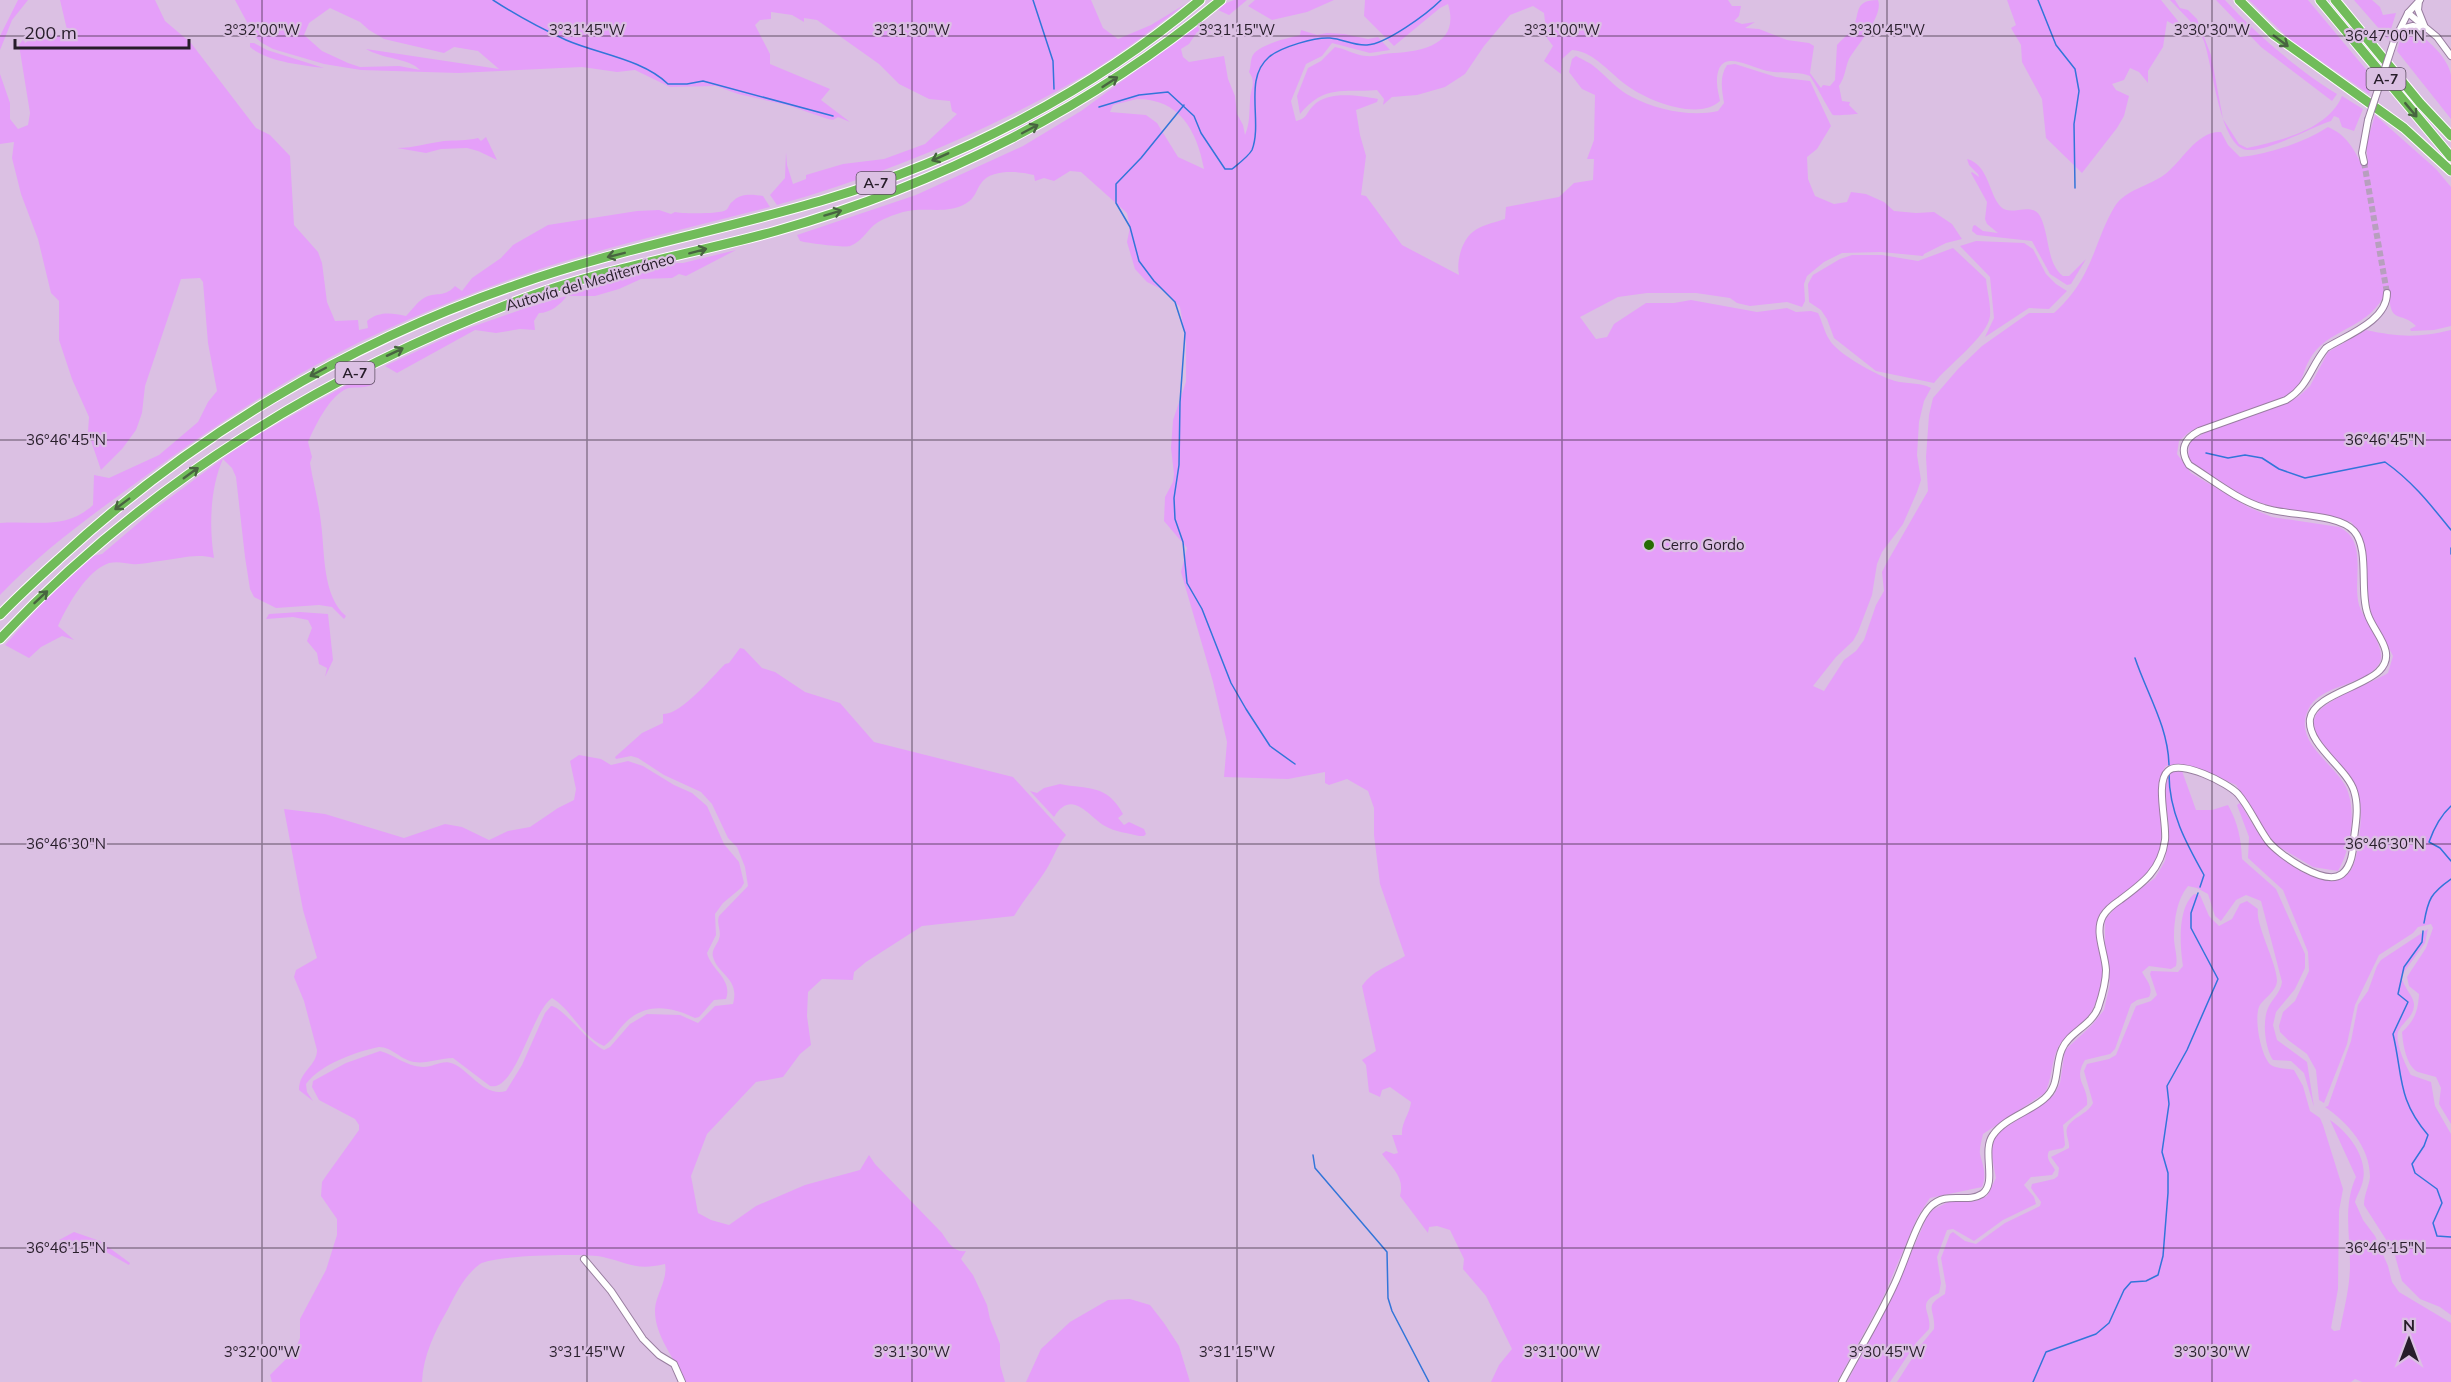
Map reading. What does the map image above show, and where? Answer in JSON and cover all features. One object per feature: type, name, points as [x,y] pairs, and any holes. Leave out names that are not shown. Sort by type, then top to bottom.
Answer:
[{"type":"highway","name":"Autovía del Mediterráneo","points":[[0,615],[106,516],[206,441],[318,372],[388,337],[514,285],[580,264],[807,205],[884,180],[993,133],[1052,102],[1169,26],[1200,0]]},
{"type":"highway","points":[[2239,0],[2273,34],[2404,128],[2451,171]]},
{"type":"highway","name":"A-7","points":[[2320,0],[2451,158]]},
{"type":"highway","name":"A-7","points":[[2334,0],[2420,103],[2451,136]]},
{"type":"highway","points":[[2343,0],[2423,98],[2434,116]]},
{"type":"highway","name":"Autovía del Mediterráneo","points":[[0,639],[27,609],[105,538],[158,496],[268,420],[392,353],[529,297],[777,230],[845,209],[955,167],[1060,112],[1142,60],[1220,1]]},
{"type":"street","points":[[2364,162],[2362,153],[2368,120],[2394,41],[2408,13],[2419,0]]},
{"type":"street","points":[[2419,0],[2418,10],[2426,29]]},
{"type":"street","points":[[2408,13],[2437,37],[2451,56]]},
{"type":"street","points":[[2399,30],[2413,26],[2426,29]]},
{"type":"street","points":[[1842,1382],[1893,1287],[1928,1209],[1944,1198],[1974,1197],[1982,1194],[1989,1180],[1987,1152],[1993,1135],[2000,1127],[2049,1094],[2057,1077],[2063,1045],[2093,1016],[2098,1008],[2106,973],[2099,931],[2100,922],[2110,907],[2148,879],[2159,864],[2165,838],[2162,787],[2163,777],[2168,771],[2174,767],[2181,767],[2224,783],[2236,792],[2273,848],[2316,874],[2326,878],[2336,877],[2344,873],[2349,864],[2356,819],[2355,793],[2351,783],[2316,740],[2310,721],[2317,706],[2369,678],[2385,663],[2385,647],[2368,616],[2358,537],[2353,530],[2338,521],[2282,513],[2249,503],[2189,465],[2184,457],[2183,448],[2191,435],[2199,431],[2286,400],[2297,393],[2305,385],[2319,356],[2326,348],[2377,316],[2387,301],[2387,293]]},
{"type":"street","points":[[584,1259],[611,1291],[647,1344],[658,1355],[674,1364],[682,1382]]},
{"type":"shaded area","points":[[18,0],[28,0],[12,20],[0,50],[0,36]]},
{"type":"shaded area","points":[[60,0],[155,0],[165,21],[191,43],[256,128],[270,135],[290,156],[294,225],[318,252],[322,263],[327,302],[335,321],[358,320],[359,330],[368,328],[367,321],[381,314],[406,316],[425,297],[445,293],[455,286],[462,291],[472,278],[501,258],[513,245],[548,225],[637,211],[659,210],[671,214],[675,212],[717,212],[726,210],[735,199],[746,195],[763,196],[770,207],[605,249],[540,269],[434,309],[337,354],[289,380],[194,441],[76,527],[29,566],[0,595],[0,523],[49,523],[72,518],[82,513],[93,505],[94,475],[109,478],[159,455],[198,422],[208,402],[217,391],[208,343],[203,282],[200,278],[181,279],[145,386],[142,413],[136,430],[122,449],[101,470],[88,432],[89,417],[72,379],[59,340],[59,301],[51,293],[38,239],[21,194],[12,158],[14,142],[0,144],[0,74],[10,103],[10,119],[18,129],[28,125],[30,113],[19,45],[29,35],[41,33],[69,38]]},
{"type":"shaded area","points":[[235,0],[1091,0],[1103,28],[1118,39],[1151,25],[1187,3],[1100,66],[1013,114],[897,165],[777,205],[770,195],[785,178],[786,152],[787,165],[793,184],[806,179],[806,175],[843,164],[884,159],[925,144],[957,114],[952,111],[950,101],[929,99],[899,84],[879,64],[817,20],[804,18],[804,22],[792,15],[771,12],[771,19],[760,20],[755,25],[770,54],[770,64],[830,89],[821,100],[850,122],[838,117],[833,120],[828,119],[787,105],[738,94],[716,86],[670,87],[635,70],[617,72],[582,67],[458,73],[361,70],[324,64],[273,49],[255,37]],"holes":[[[330,8],[360,22],[384,39],[444,53],[454,47],[478,51],[499,69],[366,49],[409,63],[420,70],[399,66],[360,67],[322,51],[304,35],[309,23]]]},
{"type":"shaded area","points":[[1234,0],[1247,0],[1229,15],[1218,10],[1224,4]]},
{"type":"shaded area","points":[[1255,0],[1334,0],[1307,12],[1272,20],[1248,6]]},
{"type":"shaded area","points":[[1365,0],[1728,0],[1732,6],[1741,6],[1739,16],[1734,21],[1742,24],[1755,22],[1745,28],[1759,29],[1787,40],[1809,43],[1814,46],[1810,73],[1821,88],[1823,85],[1830,86],[1835,80],[1837,45],[1850,32],[1860,6],[1878,0],[1879,7],[1874,22],[1849,59],[1839,86],[1842,101],[1850,102],[1849,105],[1858,114],[1833,115],[1810,76],[1767,71],[1734,61],[1722,64],[1718,71],[1717,85],[1720,101],[1711,107],[1700,109],[1674,107],[1649,98],[1629,87],[1595,59],[1580,51],[1572,50],[1562,59],[1561,74],[1544,61],[1553,46],[1547,38],[1544,13],[1533,6],[1510,15],[1484,46],[1465,74],[1445,87],[1417,95],[1392,97],[1383,105],[1384,99],[1377,90],[1335,92],[1318,98],[1300,114],[1297,96],[1308,68],[1321,61],[1335,47],[1366,56],[1406,52],[1428,47],[1437,42],[1449,28],[1448,4],[1394,46],[1364,16]]},
{"type":"shaded area","points":[[2007,0],[2161,0],[2186,31],[2167,21],[2163,47],[2148,71],[2148,83],[2139,72],[2130,68],[2124,80],[2112,84],[2116,90],[2129,96],[2124,116],[2082,173],[2046,138],[2042,99],[2022,62],[2021,45],[2011,28],[2016,25]]},
{"type":"shaded area","points":[[2170,0],[2175,0],[2180,8],[2188,10],[2197,19],[2211,55],[2223,117],[2203,39]]},
{"type":"shaded area","points":[[2216,0],[2225,0],[2278,51],[2337,94],[2332,101],[2261,47]]},
{"type":"shaded area","points":[[2249,0],[2308,0],[2374,79],[2369,94],[2289,39]]},
{"type":"shaded area","points":[[2354,0],[2372,0],[2380,7],[2383,15],[2396,13],[2388,39]]},
{"type":"shaded area","points":[[1204,21],[1211,33],[1205,30],[1206,34],[1197,32],[1189,44],[1181,49],[1183,57],[1189,62],[1224,56],[1228,79],[1235,96],[1237,114],[1245,135],[1249,122],[1253,83],[1249,72],[1252,57],[1260,49],[1300,35],[1301,30],[1317,35],[1344,34],[1368,39],[1378,37],[1390,50],[1370,53],[1332,43],[1322,56],[1306,64],[1291,101],[1296,121],[1302,119],[1319,101],[1327,98],[1344,95],[1378,99],[1377,102],[1356,110],[1366,156],[1361,195],[1366,196],[1402,245],[1459,275],[1459,256],[1467,238],[1480,227],[1505,219],[1506,207],[1559,197],[1574,183],[1593,180],[1594,159],[1587,159],[1594,140],[1595,95],[1582,89],[1569,72],[1572,59],[1576,56],[1594,66],[1632,97],[1652,106],[1686,113],[1718,111],[1724,103],[1722,79],[1727,65],[1735,64],[1776,77],[1810,81],[1831,126],[1817,149],[1807,157],[1808,179],[1815,196],[1834,204],[1847,202],[1851,192],[1866,194],[1884,202],[1894,211],[1934,212],[1952,224],[1962,239],[1946,243],[1923,256],[1881,252],[1842,253],[1824,262],[1807,276],[1804,284],[1805,301],[1802,307],[1787,302],[1750,306],[1737,303],[1730,298],[1696,293],[1647,293],[1618,297],[1580,317],[1596,339],[1607,337],[1614,324],[1646,303],[1674,303],[1691,300],[1757,312],[1787,308],[1796,312],[1811,311],[1818,313],[1833,345],[1849,358],[1888,378],[1931,388],[1924,401],[1919,422],[1917,455],[1921,480],[1917,492],[1903,524],[1882,552],[1877,564],[1872,595],[1858,632],[1853,641],[1836,657],[1813,686],[1824,691],[1844,660],[1856,651],[1864,640],[1876,605],[1884,591],[1882,572],[1928,491],[1926,457],[1929,415],[1933,398],[1982,346],[2029,313],[2054,313],[2063,304],[2082,279],[2110,214],[2125,196],[2164,175],[2190,148],[2204,136],[2212,133],[2221,132],[2228,145],[2240,157],[2286,147],[2328,127],[2348,142],[2361,163],[2368,162],[2366,145],[2375,115],[2436,169],[2451,187],[2451,326],[2434,330],[2411,331],[2410,329],[2416,326],[2394,313],[2391,309],[2389,292],[2386,291],[2371,313],[2321,345],[2309,361],[2300,383],[2290,393],[2189,432],[2179,441],[2177,454],[2191,473],[2248,507],[2272,517],[2339,527],[2354,541],[2358,562],[2359,605],[2378,643],[2381,658],[2373,671],[2364,677],[2332,690],[2314,701],[2308,710],[2305,722],[2310,742],[2340,778],[2349,797],[2351,830],[2343,862],[2338,871],[2313,867],[2271,840],[2236,785],[2202,770],[2181,764],[2166,766],[2159,785],[2162,830],[2156,859],[2143,877],[2104,908],[2097,920],[2096,937],[2102,979],[2093,1009],[2086,1020],[2059,1046],[2045,1093],[1983,1134],[1980,1147],[1984,1174],[1982,1187],[1930,1198],[1918,1216],[1882,1300],[1837,1382],[1491,1382],[1499,1365],[1512,1349],[1486,1296],[1463,1269],[1464,1259],[1450,1230],[1437,1226],[1429,1227],[1428,1233],[1400,1196],[1399,1178],[1382,1154],[1386,1151],[1398,1153],[1392,1135],[1402,1135],[1411,1102],[1390,1087],[1382,1090],[1380,1097],[1369,1092],[1366,1065],[1362,1060],[1376,1051],[1362,986],[1376,972],[1405,956],[1380,884],[1374,835],[1374,808],[1368,791],[1347,779],[1329,785],[1325,783],[1325,772],[1288,779],[1224,777],[1227,742],[1213,682],[1181,572],[1187,548],[1164,521],[1165,497],[1173,482],[1174,474],[1171,448],[1173,420],[1186,382],[1186,343],[1180,307],[1163,290],[1147,282],[1135,269],[1127,242],[1130,227],[1127,213],[1081,172],[1070,171],[1054,181],[1044,178],[1035,181],[1034,175],[1006,172],[986,178],[972,199],[965,204],[943,210],[911,210],[892,216],[874,225],[850,246],[804,242],[800,241],[797,235],[916,195],[1023,146],[1081,111]],"holes":[[[1137,99],[1152,100],[1175,111],[1184,120],[1197,142],[1204,169],[1178,157],[1157,123],[1146,115],[1110,112],[1113,105]]]},
{"type":"shaded area","points":[[2410,30],[2423,37],[2435,48],[2449,68],[2451,119],[2397,51],[2402,33]]},
{"type":"shaded area","points":[[250,43],[324,68],[295,64],[266,56],[250,47]]},
{"type":"shaded area","points":[[2342,96],[2363,109],[2354,131],[2342,127],[2339,118],[2334,116],[2331,121],[2278,143],[2248,150],[2238,146],[2223,120],[2239,144],[2247,148],[2273,142],[2314,126],[2335,108]]},
{"type":"shaded area","points":[[486,137],[497,160],[467,148],[441,149],[426,153],[397,148],[478,138],[481,141]]},
{"type":"shaded area","points":[[1967,159],[1980,167],[2001,207],[2010,211],[2032,210],[2040,216],[2054,264],[2063,276],[2069,276],[2086,259],[2071,284],[2067,285],[2050,274],[2032,241],[1977,235],[1972,231],[1975,225],[1983,231],[1998,233],[1987,224],[1985,219],[1987,202],[1971,173],[1979,177],[1978,174],[1969,165]]},
{"type":"shaded area","points":[[1976,241],[2024,243],[2033,249],[2046,274],[2067,291],[2049,309],[2029,308],[1985,337],[1994,318],[1990,277],[1960,246]]},
{"type":"shaded area","points":[[1953,248],[1986,279],[1990,316],[1988,324],[1975,342],[1934,383],[1876,371],[1834,338],[1821,310],[1809,302],[1808,284],[1813,275],[1840,259],[1852,255],[1882,255],[1918,261]]},
{"type":"shaded area","points":[[736,250],[686,276],[679,274],[672,278],[641,279],[595,296],[567,296],[554,308],[539,313],[534,321],[535,330],[520,329],[496,333],[475,330],[397,373],[385,366],[460,331],[526,308],[676,263]]},
{"type":"shaded area","points":[[2366,330],[2408,336],[2451,330],[2451,1124],[2439,1104],[2441,1088],[2436,1077],[2414,1069],[2406,1054],[2402,1037],[2402,1032],[2415,1015],[2419,994],[2409,986],[2407,977],[2426,948],[2433,928],[2431,924],[2418,927],[2413,933],[2379,955],[2355,1005],[2347,1044],[2324,1103],[2319,1100],[2316,1070],[2307,1054],[2280,1032],[2279,1026],[2283,1012],[2295,1001],[2309,971],[2308,952],[2283,890],[2248,858],[2249,837],[2237,805],[2240,803],[2270,848],[2300,871],[2325,880],[2336,880],[2346,876],[2353,866],[2358,850],[2360,828],[2359,796],[2352,781],[2322,745],[2314,726],[2315,717],[2326,705],[2388,673],[2393,656],[2370,610],[2363,543],[2351,522],[2271,506],[2248,499],[2192,463],[2188,456],[2190,442],[2209,430],[2298,397],[2310,386],[2328,352]]},
{"type":"shaded area","points":[[375,369],[373,384],[347,389],[338,394],[327,406],[308,442],[320,515],[326,573],[333,597],[346,616],[344,619],[332,607],[319,605],[276,608],[254,597],[250,589],[245,557],[236,477],[232,468],[223,459],[213,495],[211,534],[214,558],[194,556],[138,564],[109,563],[93,573],[86,581],[72,599],[58,626],[74,640],[62,636],[41,647],[29,658],[5,645],[46,599],[93,556],[102,554],[156,508],[229,454],[261,433]]},
{"type":"shaded area","points":[[300,612],[328,614],[333,660],[325,677],[327,668],[319,664],[317,653],[307,641],[312,628],[308,620],[293,617],[266,619],[269,614]]},
{"type":"shaded area","points":[[740,648],[744,649],[762,668],[775,672],[805,692],[840,703],[874,742],[1013,777],[1066,835],[1044,873],[1014,916],[922,926],[866,962],[854,972],[853,980],[822,979],[808,992],[807,1016],[811,1045],[800,1054],[783,1077],[756,1082],[707,1134],[691,1176],[698,1213],[711,1220],[729,1225],[756,1206],[805,1185],[860,1170],[869,1155],[952,1246],[966,1251],[961,1259],[973,1275],[987,1305],[1000,1344],[1000,1365],[1005,1382],[685,1382],[661,1338],[656,1319],[655,1309],[665,1276],[665,1264],[647,1267],[603,1257],[560,1255],[488,1261],[475,1268],[465,1279],[434,1335],[427,1353],[422,1382],[272,1382],[270,1375],[298,1343],[300,1319],[326,1270],[337,1235],[337,1219],[321,1196],[322,1182],[359,1130],[355,1119],[319,1100],[312,1087],[313,1081],[346,1063],[380,1051],[417,1066],[427,1067],[446,1062],[454,1064],[484,1087],[498,1092],[506,1091],[522,1065],[545,1013],[551,1006],[562,1012],[590,1040],[604,1050],[610,1047],[630,1024],[647,1014],[680,1015],[698,1023],[715,1006],[733,1004],[734,988],[716,963],[713,950],[720,936],[719,916],[748,886],[745,867],[737,847],[728,838],[712,804],[701,792],[664,775],[638,758],[631,756],[616,759],[615,757],[642,733],[663,723],[663,714],[670,713],[687,702],[725,664],[729,663]]},
{"type":"shaded area","points":[[579,755],[601,759],[611,765],[628,761],[643,766],[692,793],[707,806],[724,844],[739,862],[744,883],[715,914],[716,935],[707,953],[727,986],[726,999],[714,1000],[699,1017],[695,1018],[676,1011],[658,1008],[640,1012],[624,1024],[604,1046],[589,1036],[552,998],[538,1018],[508,1077],[499,1084],[490,1086],[453,1058],[414,1062],[379,1047],[339,1060],[320,1070],[306,1084],[307,1092],[313,1101],[299,1090],[302,1078],[314,1060],[317,1050],[304,1001],[294,977],[296,970],[317,958],[303,910],[284,809],[325,814],[404,838],[445,824],[462,827],[489,840],[508,831],[530,827],[574,800],[576,789],[570,761]]},
{"type":"shaded area","points":[[2174,769],[2182,771],[2196,810],[2212,810],[2228,805],[2238,831],[2242,859],[2276,889],[2305,954],[2305,968],[2295,989],[2276,1012],[2273,1025],[2277,1040],[2307,1062],[2314,1107],[2304,1073],[2291,1061],[2273,1060],[2268,1049],[2265,1035],[2266,1014],[2282,982],[2261,901],[2246,895],[2236,900],[2221,921],[2215,916],[2208,894],[2188,886],[2181,897],[2176,917],[2174,937],[2176,966],[2171,969],[2149,966],[2142,972],[2150,987],[2149,997],[2131,1004],[2115,1049],[2110,1054],[2085,1060],[2081,1067],[2080,1078],[2086,1092],[2087,1105],[2063,1125],[2065,1145],[2063,1148],[2049,1151],[2048,1159],[2055,1170],[2052,1175],[2031,1177],[2024,1185],[2034,1197],[2036,1204],[2003,1220],[1974,1241],[1953,1229],[1947,1230],[1937,1257],[1941,1283],[1939,1293],[1926,1304],[1929,1329],[1916,1343],[1890,1382],[1847,1382],[1892,1297],[1929,1212],[1948,1202],[1976,1201],[1987,1196],[1996,1178],[1992,1149],[1998,1133],[2054,1095],[2060,1083],[2065,1050],[2092,1025],[2104,1010],[2110,984],[2105,945],[2105,920],[2116,907],[2155,878],[2165,861],[2169,827],[2164,787],[2165,777]]},
{"type":"shaded area","points":[[1060,784],[1103,792],[1117,804],[1123,814],[1118,818],[1124,825],[1129,822],[1144,829],[1146,834],[1139,836],[1109,828],[1074,804],[1067,805],[1054,817],[1030,791],[1037,793],[1044,788]]},
{"type":"shaded area","points":[[2194,894],[2200,895],[2209,916],[2219,926],[2232,919],[2240,904],[2247,901],[2258,909],[2260,924],[2277,980],[2275,988],[2259,1007],[2257,1020],[2261,1047],[2271,1065],[2294,1070],[2303,1086],[2310,1111],[2320,1118],[2323,1125],[2343,1189],[2339,1211],[2338,1289],[2331,1328],[2334,1331],[2340,1330],[2348,1290],[2350,1265],[2348,1209],[2356,1177],[2330,1120],[2349,1138],[2359,1154],[2364,1171],[2362,1185],[2355,1202],[2363,1220],[2375,1236],[2392,1282],[2399,1292],[2451,1323],[2451,1382],[2362,1382],[2355,1379],[2351,1382],[1897,1382],[1934,1329],[1932,1306],[1938,1298],[1945,1294],[1946,1286],[1941,1258],[1950,1234],[1953,1232],[1965,1241],[1976,1244],[2005,1223],[2040,1206],[2041,1202],[2031,1188],[2032,1184],[2058,1176],[2059,1168],[2051,1157],[2069,1148],[2067,1128],[2093,1103],[2084,1071],[2087,1064],[2116,1055],[2136,1006],[2151,1001],[2157,995],[2151,971],[2178,972],[2183,966],[2182,918]]},
{"type":"shaded area","points":[[2428,929],[2425,943],[2401,976],[2413,999],[2414,1006],[2410,1016],[2399,1030],[2398,1040],[2411,1075],[2431,1082],[2435,1106],[2451,1134],[2451,1315],[2440,1307],[2420,1299],[2402,1281],[2394,1252],[2364,1205],[2370,1177],[2362,1146],[2342,1120],[2325,1107],[2328,1106],[2351,1041],[2358,1005],[2368,991],[2377,966],[2381,960]]},
{"type":"shaded area","points":[[74,1232],[100,1241],[130,1263],[129,1265],[94,1245],[59,1240]]},
{"type":"shaded area","points":[[1130,1299],[1150,1305],[1164,1323],[1179,1346],[1190,1382],[1026,1382],[1041,1349],[1070,1322],[1108,1300]]},
{"type":"waterway","points":[[493,0],[557,36],[633,63],[668,84],[703,81],[833,116]]},
{"type":"waterway","points":[[1033,0],[1053,61],[1054,89]]},
{"type":"waterway","points":[[1099,107],[1139,95],[1168,92],[1194,116],[1201,133],[1225,169],[1232,169],[1252,150],[1256,126],[1257,77],[1261,66],[1269,57],[1290,46],[1324,38],[1362,45],[1385,40],[1426,13],[1441,0]]},
{"type":"waterway","points":[[2038,0],[2056,45],[2075,69],[2079,91],[2074,124],[2075,188]]},
{"type":"waterway","points":[[1184,105],[1141,158],[1116,184],[1116,203],[1130,227],[1139,261],[1154,281],[1175,302],[1185,333],[1180,402],[1179,465],[1174,498],[1175,519],[1183,542],[1187,583],[1202,609],[1231,683],[1246,709],[1270,746],[1295,764]]},
{"type":"waterway","points":[[2206,453],[2228,458],[2245,455],[2262,458],[2279,469],[2305,478],[2385,462],[2412,485],[2451,530]]},
{"type":"waterway","points":[[2451,548],[2451,554]]},
{"type":"waterway","points":[[2135,658],[2161,723],[2169,765]]},
{"type":"waterway","points":[[2169,774],[2175,814],[2204,875],[2200,887]]},
{"type":"waterway","points":[[2451,806],[2438,822],[2429,842],[2440,848],[2451,861]]},
{"type":"waterway","points":[[2424,923],[2432,897],[2451,879]]},
{"type":"waterway","points":[[2033,1382],[2046,1352],[2096,1334],[2109,1323],[2124,1290],[2131,1282],[2146,1281],[2158,1275],[2163,1256],[2168,1193],[2168,1173],[2162,1152],[2169,1104],[2167,1086],[2187,1050],[2218,979],[2191,928],[2191,913],[2198,893]]},
{"type":"waterway","points":[[2423,931],[2422,942],[2404,967],[2398,994],[2408,1002],[2393,1034],[2406,1098],[2418,1122],[2428,1135],[2424,1146],[2412,1164],[2415,1173],[2437,1189],[2442,1203],[2433,1223],[2437,1236],[2451,1237]]},
{"type":"waterway","points":[[1313,1155],[1315,1168],[1387,1252],[1388,1298],[1392,1311],[1429,1382]]},
{"type":"tunnel","points":[[2364,162],[2387,293]]},
{"type":"place","name":"Cerro Gordo","points":[[1649,545]]}]
